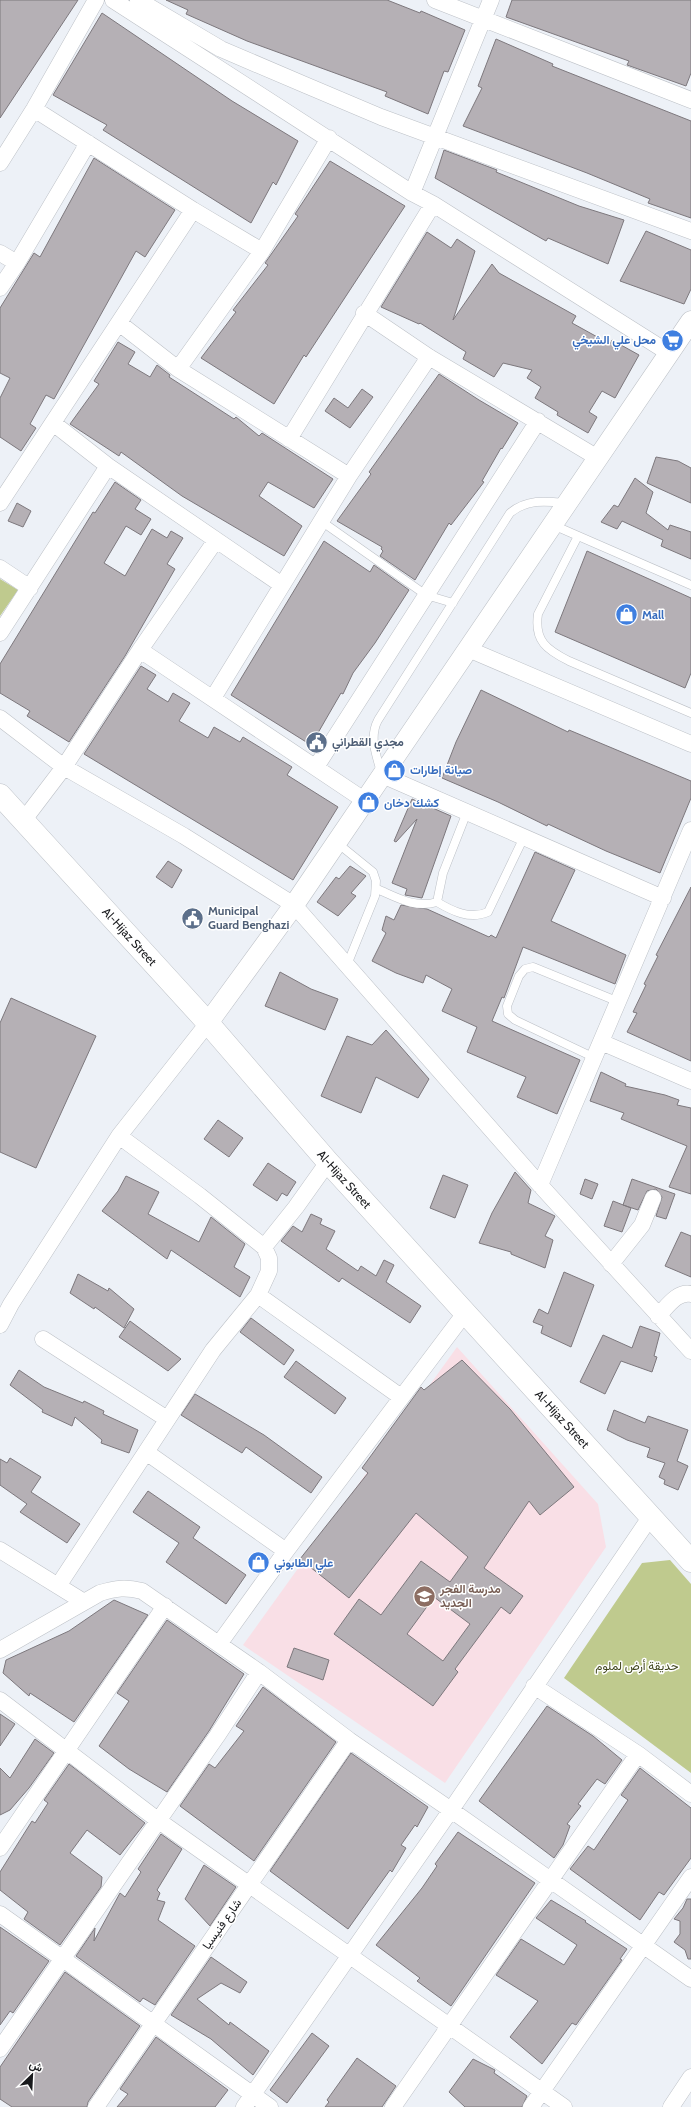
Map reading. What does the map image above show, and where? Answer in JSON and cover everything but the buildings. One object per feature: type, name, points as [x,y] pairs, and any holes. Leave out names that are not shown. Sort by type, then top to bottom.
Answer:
[{"type":"main road","name":"Al-Hijaz Street","points":[[0,795],[208,1023],[328,1162],[464,1313],[691,1561]]},
{"type":"street","points":[[0,163],[34,109],[96,0]]},
{"type":"street","points":[[113,0],[412,193],[433,204],[669,353]]},
{"type":"street","points":[[138,0],[221,49],[381,117],[691,231]]},
{"type":"street","points":[[435,0],[691,100]]},
{"type":"street","points":[[412,193],[491,0]]},
{"type":"street","points":[[34,109],[193,210],[262,251]]},
{"type":"street","points":[[178,369],[262,251],[329,138]]},
{"type":"street","points":[[0,288],[17,264],[88,143]]},
{"type":"street","points":[[289,439],[364,313],[433,204]]},
{"type":"street","points":[[0,503],[193,210]]},
{"type":"street","points":[[0,253],[17,264]]},
{"type":"street","points":[[364,313],[430,357],[598,458]]},
{"type":"street","points":[[120,323],[178,369],[349,476]]},
{"type":"street","points":[[0,1325],[11,1304],[119,1136],[208,1023],[294,905],[364,800],[690,324]]},
{"type":"street","points":[[213,698],[349,476],[430,357]]},
{"type":"street","points":[[316,767],[538,421]]},
{"type":"street","points":[[53,423],[108,466],[282,585]]},
{"type":"street","points":[[0,632],[108,466]]},
{"type":"street","points":[[23,821],[64,767],[140,650],[216,540]]},
{"type":"street","points":[[0,568],[30,588]]},
{"type":"street","points":[[468,649],[691,744]]},
{"type":"street","points":[[140,650],[364,800]]},
{"type":"street","points":[[0,718],[64,767],[184,836],[294,905],[540,1185],[691,1351]]},
{"type":"street","points":[[382,774],[663,898]]},
{"type":"street","points":[[540,1185],[691,830]]},
{"type":"street","points":[[601,1042],[691,1081]]},
{"type":"street","points":[[58,1586],[213,1350],[258,1295],[269,1271],[269,1258],[264,1247],[200,1196],[119,1136]]},
{"type":"street","points":[[264,1247],[296,1207],[328,1162]]},
{"type":"street","points":[[611,1264],[642,1226],[653,1198]]},
{"type":"street","points":[[658,1316],[676,1297],[685,1293],[691,1294]]},
{"type":"street","points":[[258,1295],[401,1397]]},
{"type":"street","points":[[220,1644],[286,1551],[464,1313]]},
{"type":"street","points":[[43,1339],[167,1419]]},
{"type":"street","points":[[146,1452],[286,1551]]},
{"type":"street","points":[[249,2101],[451,1810],[650,1516]]},
{"type":"street","points":[[0,1550],[84,1602]]},
{"type":"street","points":[[0,1650],[84,1602],[115,1588],[128,1588],[142,1591],[259,1672],[348,1740],[451,1810],[691,1979]]},
{"type":"street","points":[[0,1848],[67,1752],[165,1606]]},
{"type":"street","points":[[0,2050],[259,1672]]},
{"type":"street","points":[[534,1686],[638,1754],[691,1794]]},
{"type":"street","points":[[0,1700],[158,1821],[564,2107]]},
{"type":"street","name":"شارع فنيسيا","points":[[96,2107],[348,1740]]},
{"type":"street","points":[[393,2107],[451,2026],[638,1754]]},
{"type":"street","points":[[531,2107],[642,1944],[691,1877]]},
{"type":"street","points":[[0,1914],[153,2024],[249,2101],[270,2107]]},
{"type":"street","points":[[671,2107],[691,2077]]},
{"type":"lane","points":[[382,774],[374,743],[375,725],[510,514],[520,506],[529,502],[540,501],[568,503]]},
{"type":"lane","points":[[321,521],[426,595],[453,603]]},
{"type":"lane","points":[[553,525],[691,585]]},
{"type":"lane","points":[[578,536],[538,614],[536,624],[541,642],[558,656],[691,713]]},
{"type":"lane","points":[[436,902],[443,873],[467,812]]},
{"type":"lane","points":[[377,889],[413,904],[426,905],[436,902],[450,910],[471,916],[480,916],[488,912],[524,837]]},
{"type":"lane","points":[[336,842],[373,872],[377,889],[347,965]]},
{"type":"lane","points":[[595,1058],[515,1020],[508,1014],[507,1006],[518,976],[525,969],[533,967],[619,1002]]},
{"type":"shaded area","name":"مدرسة الفجر الجديد","points":[[457,1347],[598,1504],[606,1547],[445,1783],[243,1645]]},
{"type":"green space","points":[[0,579],[18,590],[0,616]]},
{"type":"green space","name":"حديقة أرض لملوم","points":[[670,1560],[691,1584],[691,1773],[564,1678],[642,1563]]},
{"type":"place","name":"محل علي الشيخي","points":[[672,340]]},
{"type":"place","name":"Mall","points":[[627,615]]},
{"type":"place","name":"مجدي القطراني","points":[[316,742]]},
{"type":"place","name":"صيانة إطارات","points":[[394,770]]},
{"type":"place","name":"كشك دخان","points":[[369,803]]},
{"type":"place","name":"Municipal Guard Benghazi","points":[[193,918]]},
{"type":"place","name":"علي الطابوني","points":[[259,1563]]},
{"type":"place","name":"مدرسة الفجر الجديد","points":[[425,1596]]}]
